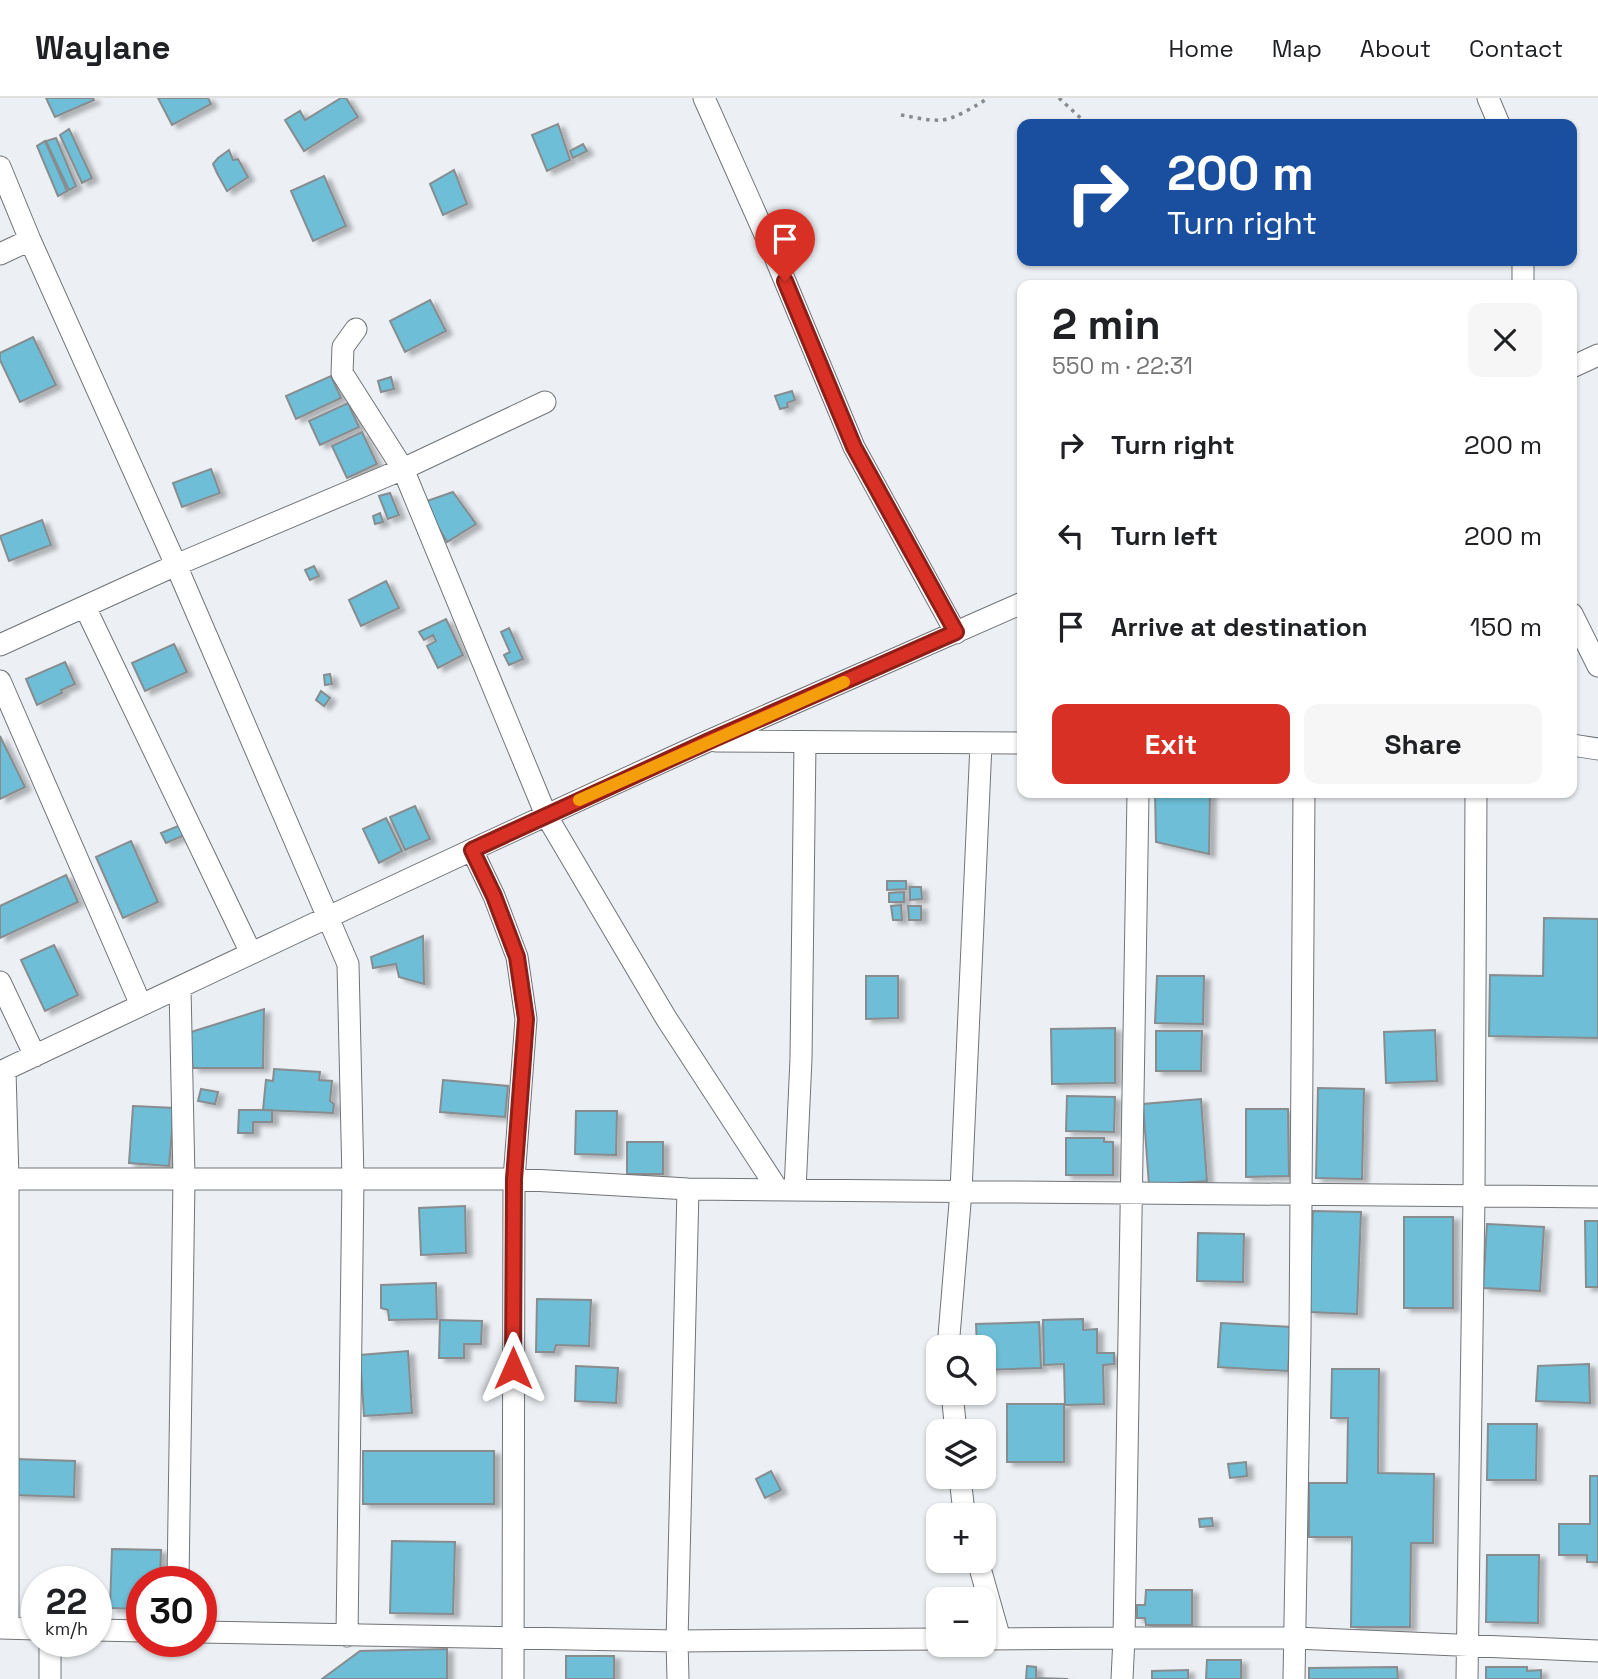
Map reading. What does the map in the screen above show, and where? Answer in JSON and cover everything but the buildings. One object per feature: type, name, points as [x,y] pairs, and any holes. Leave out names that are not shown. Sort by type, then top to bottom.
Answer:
[{"type":"street","points":[[705,98],[854,447],[956,632]]},
{"type":"street","points":[[1488,98],[1497,119]]},
{"type":"street","points":[[0,167],[348,964],[353,1179],[348,1636]]},
{"type":"street","points":[[0,254],[30,240]]},
{"type":"street","points":[[356,329],[343,347],[342,373],[403,469],[546,816],[666,1018],[786,1190]]},
{"type":"street","points":[[1577,365],[1598,355]]},
{"type":"street","points":[[0,645],[176,565],[403,469],[545,402]]},
{"type":"street","points":[[4,1628],[2,1071],[329,916],[709,741],[1017,605]]},
{"type":"street","points":[[85,607],[251,953]]},
{"type":"street","points":[[1577,624],[1598,666]]},
{"type":"street","points":[[0,681],[141,1005]]},
{"type":"street","points":[[709,741],[1017,743]]},
{"type":"street","points":[[786,1190],[801,1059],[806,742]]},
{"type":"street","points":[[949,1335],[961,1191],[981,744]]},
{"type":"street","points":[[1577,746],[1598,748]]},
{"type":"street","points":[[1122,1679],[1138,798]]},
{"type":"street","points":[[1294,1679],[1304,798]]},
{"type":"street","points":[[1467,1679],[1476,798]]},
{"type":"street","points":[[472,850],[494,896],[517,957],[526,1019],[514,1179],[513,1679]]},
{"type":"street","points":[[0,982],[34,1056]]},
{"type":"street","points":[[178,1566],[184,1179],[180,987]]},
{"type":"street","points":[[4,1179],[514,1179],[688,1189],[1598,1197]]},
{"type":"street","points":[[678,1679],[688,1189]]},
{"type":"street","points":[[217,1632],[677,1642],[926,1639]]},
{"type":"street","points":[[996,1639],[1294,1638],[1598,1651]]},
{"type":"street","points":[[50,1657],[50,1679]]},
{"type":"path","points":[[901,115],[944,120],[988,98]]},
{"type":"path","points":[[1059,98],[1082,119]]},
{"type":"slow traffic","points":[[579,800],[844,682]]},
{"type":"route","points":[[513,1368],[514,1179],[526,1019],[517,957],[494,896],[472,850],[956,632],[854,447],[785,281]]}]
